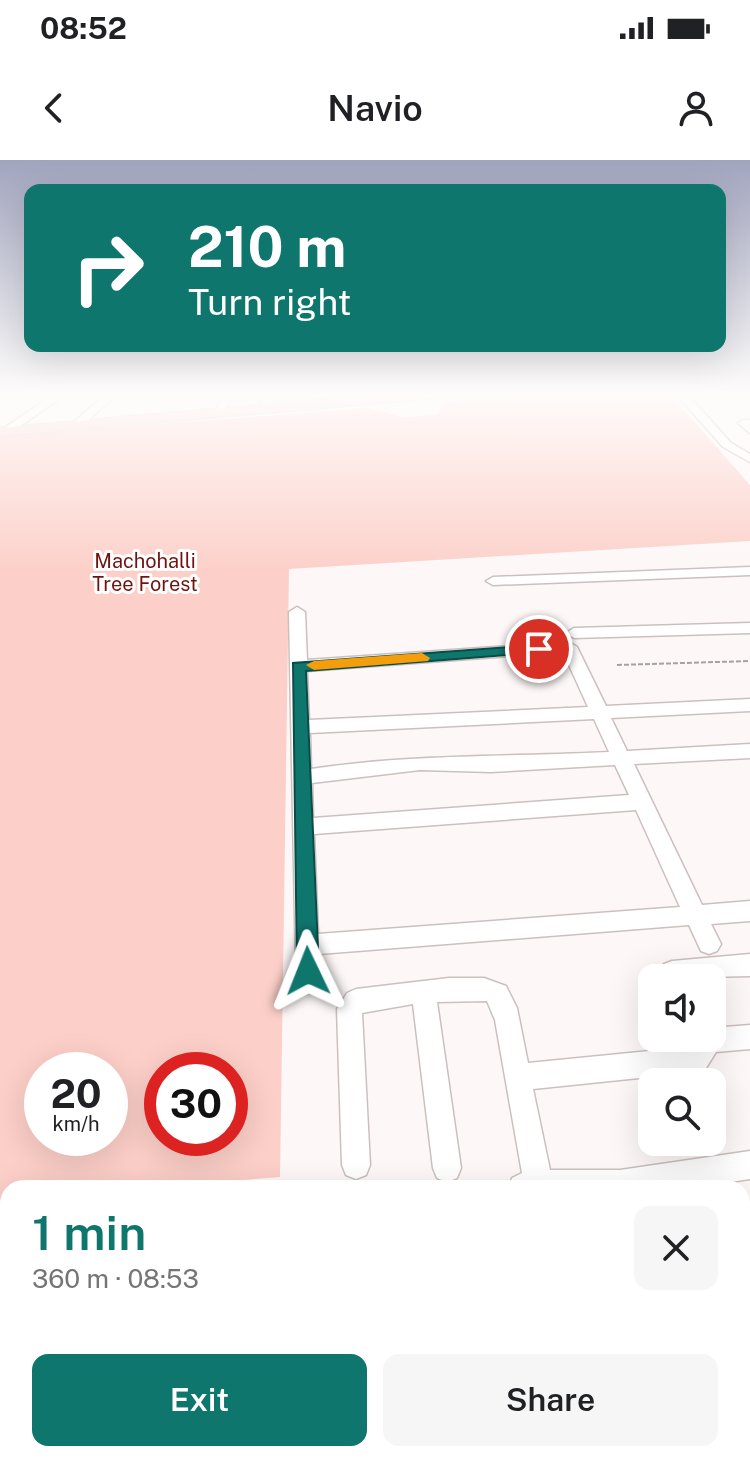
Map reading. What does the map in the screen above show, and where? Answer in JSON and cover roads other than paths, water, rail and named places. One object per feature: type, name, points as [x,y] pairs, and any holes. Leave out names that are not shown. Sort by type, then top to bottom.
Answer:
[{"type":"street","points":[[734,455],[750,474]]},
{"type":"street","points":[[493,581],[750,571]]},
{"type":"street","points":[[297,612],[308,971]]},
{"type":"street","points":[[574,633],[750,628]]},
{"type":"street","points":[[299,666],[569,647],[709,944]]},
{"type":"street","points":[[300,727],[750,705]]},
{"type":"street","points":[[302,778],[400,765],[468,762],[491,765],[750,751]]},
{"type":"street","points":[[303,827],[642,802]]},
{"type":"street","points":[[307,945],[694,912],[750,911]]},
{"type":"street","points":[[726,967],[750,965]]},
{"type":"street","points":[[356,1165],[349,1009],[356,1001],[424,993],[491,990],[501,997],[519,1077],[529,1180]]},
{"type":"street","points":[[424,993],[447,1168]]},
{"type":"street","points":[[726,1038],[750,1037]]},
{"type":"street","points":[[519,1077],[697,1059],[703,1052]]},
{"type":"street","points":[[668,1180],[750,1165]]},
{"type":"park label","name":"Machohalli Tree Forest","points":[[145,572]]}]
